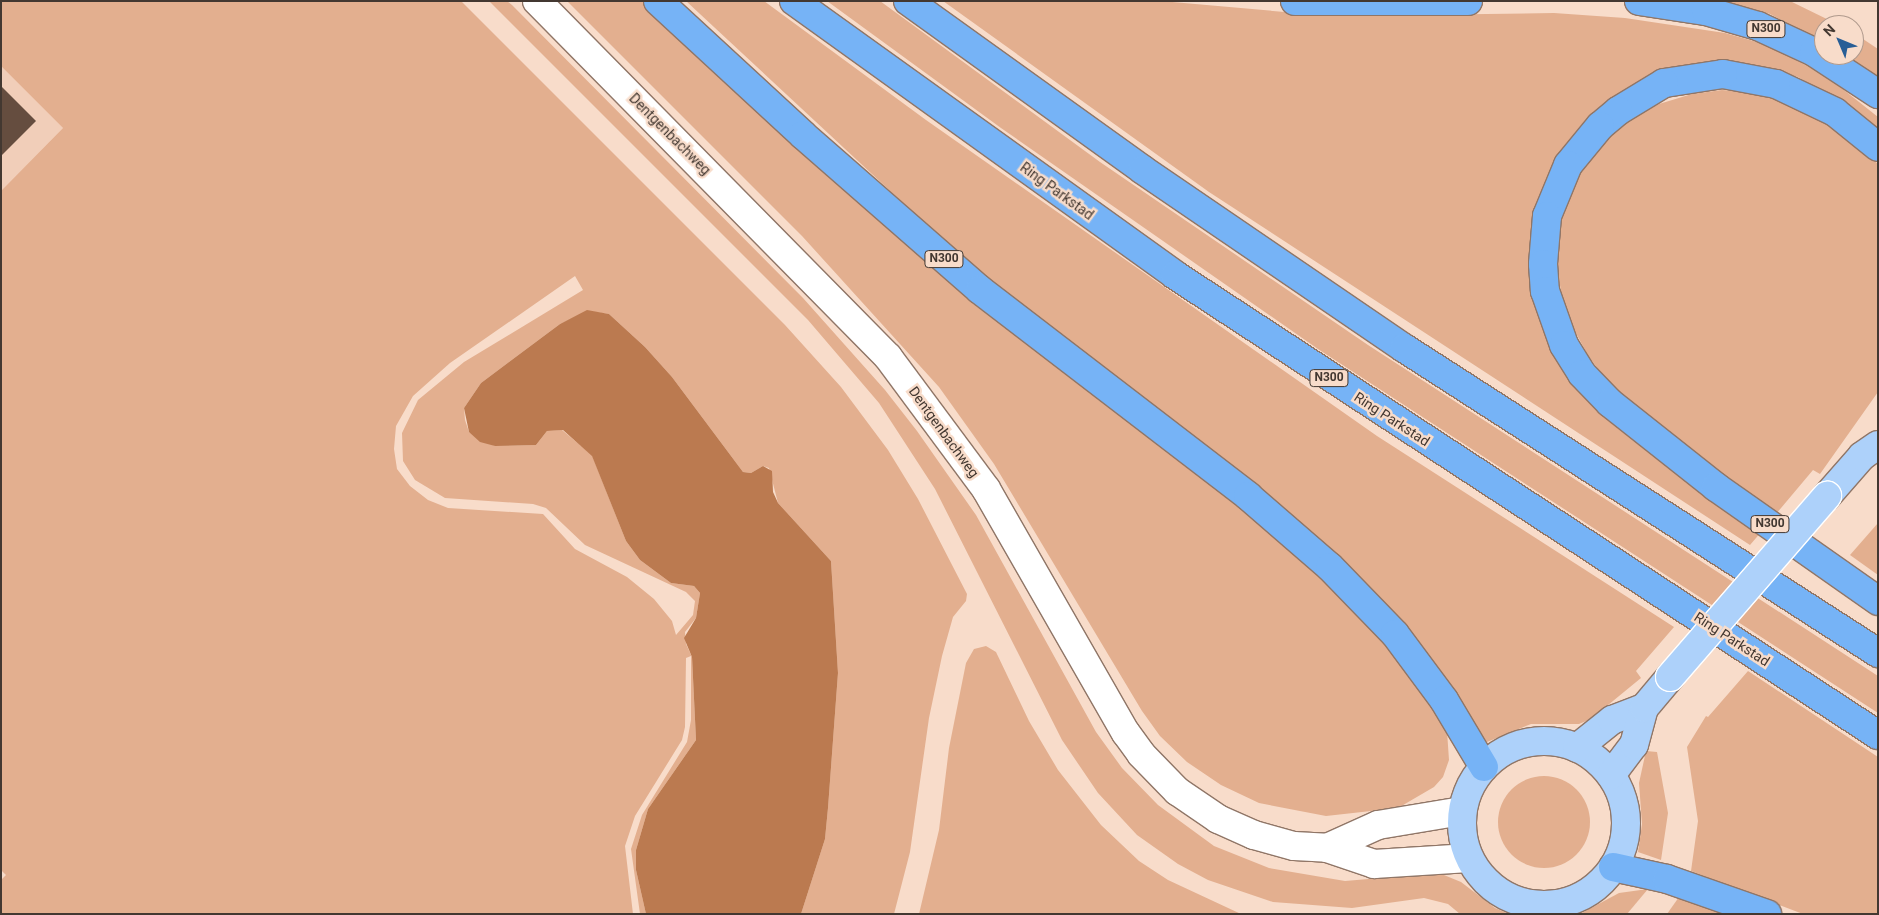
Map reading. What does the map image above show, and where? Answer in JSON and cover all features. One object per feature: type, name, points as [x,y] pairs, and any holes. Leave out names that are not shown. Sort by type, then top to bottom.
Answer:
[{"type":"highway","name":"N300","points":[[658,1],[803,135],[980,290],[1248,496],[1330,567],[1395,634],[1444,700],[1484,767]]},
{"type":"highway","name":"Ring Parkstad","points":[[794,1],[1175,275],[1878,734]]},
{"type":"highway","points":[[908,1],[1143,170],[1404,348],[1878,653]]},
{"type":"highway","points":[[1295,1],[1468,1]]},
{"type":"highway","name":"N300","points":[[1639,1],[1706,11],[1758,26],[1814,52],[1878,94]]},
{"type":"highway","name":"N300","points":[[1878,147],[1835,112],[1776,84],[1723,74],[1664,83],[1618,111],[1600,126],[1568,165],[1547,216],[1543,264],[1545,291],[1564,345],[1582,374],[1610,403],[1716,487],[1878,601]]},
{"type":"highway","points":[[1613,867],[1667,879],[1767,914]]},
{"type":"main road","points":[[1611,775],[1634,745],[1644,708],[1827,496],[1870,450],[1878,426]]},
{"type":"main road","points":[[1577,748],[1612,720],[1644,708]]},
{"type":"main road","points":[[1538,741],[1577,748],[1590,755],[1611,775],[1622,797],[1626,821],[1623,845],[1613,867],[1597,886],[1575,899],[1551,905],[1534,904],[1502,895],[1483,879],[1469,858],[1461,827],[1466,795],[1484,767],[1518,745],[1538,741]]},
{"type":"street","name":"Dentgenbachweg","points":[[537,1],[888,357],[986,489],[1126,734],[1158,773],[1177,791],[1218,819],[1254,835],[1286,844],[1327,848],[1374,864],[1469,858]]},
{"type":"street","name":"Dentgenbachweg","points":[[1327,848],[1378,826],[1462,811]]},
{"type":"shaded area","points":[[1,1],[461,1],[785,325],[841,387],[888,450],[918,499],[967,594],[966,601],[953,617],[942,656],[929,718],[910,852],[894,914],[801,914],[825,839],[828,808],[838,673],[831,561],[778,503],[769,468],[763,466],[751,473],[743,472],[672,377],[645,347],[609,314],[587,311],[560,324],[481,383],[464,408],[465,420],[469,432],[495,446],[536,445],[547,431],[562,430],[592,455],[626,541],[640,560],[671,583],[694,586],[700,593],[696,618],[685,632],[686,644],[692,657],[696,740],[648,809],[636,850],[636,870],[646,914],[640,914],[631,849],[642,815],[687,742],[691,720],[691,656],[686,658],[685,727],[682,740],[635,816],[625,846],[633,914],[1,914],[1,880],[6,875],[1,870],[1,191],[63,128],[1,66]],"holes":[[[575,276],[583,290],[464,362],[418,400],[402,433],[403,461],[415,480],[445,498],[533,504],[546,508],[585,545],[686,592],[695,601],[693,615],[676,635],[672,621],[654,599],[627,577],[575,549],[543,514],[448,508],[428,500],[410,486],[397,469],[394,449],[396,426],[413,396],[450,363]]]},
{"type":"shaded area","points":[[489,1],[507,1],[512,5],[803,298],[885,390],[917,431],[976,515],[1096,732],[1122,768],[1158,805],[1214,846],[1269,868],[1345,881],[1439,873],[1461,882],[1495,908],[1509,914],[1460,914],[1448,904],[1424,898],[1352,908],[1273,902],[1208,880],[1178,864],[1137,835],[1098,793],[1062,740],[935,489],[879,403],[808,320]]},
{"type":"shaded area","points":[[567,1],[643,1],[971,302],[1244,508],[1354,606],[1414,678],[1447,731],[1449,760],[1443,777],[1434,787],[1398,808],[1326,816],[1259,803],[1221,785],[1187,762],[1160,736],[1142,711],[994,464],[939,387],[802,236]]},
{"type":"shaded area","points":[[686,1],[764,1],[926,120],[1377,436],[1674,627],[1636,671],[1641,678],[1591,719],[1579,724],[1531,724],[1487,742],[1443,681],[987,281]]},
{"type":"shaded area","points":[[827,1],[880,1],[1100,162],[1368,345],[1878,676],[1878,713],[1318,349],[1001,128]]},
{"type":"shaded area","points":[[943,1],[1161,1],[1330,16],[1554,13],[1625,18],[1725,33],[1764,44],[1825,75],[1878,117],[1878,131],[1858,113],[1798,77],[1765,67],[1644,80],[1617,95],[1582,124],[1561,151],[1546,179],[1532,221],[1529,264],[1535,304],[1547,340],[1569,377],[1599,411],[1628,436],[1762,531],[1750,545],[1209,192]]},
{"type":"shaded area","points":[[1724,1],[1790,1],[1819,15],[1814,15],[1814,38],[1770,14]]},
{"type":"shaded area","points":[[1864,40],[1878,49],[1878,78],[1859,65],[1864,65]]},
{"type":"shaded area","points":[[1,66],[63,128],[1,191]]},
{"type":"shaded area","points":[[1722,90],[1757,93],[1789,103],[1846,136],[1878,164],[1878,392],[1820,474],[1813,470],[1776,514],[1705,464],[1611,386],[1589,357],[1573,328],[1561,292],[1557,264],[1559,227],[1569,197],[1584,166],[1602,142],[1631,119],[1659,104],[1692,94]]},
{"type":"shaded area","points":[[587,310],[609,314],[645,347],[672,377],[743,472],[751,473],[763,466],[772,471],[773,492],[778,503],[831,561],[838,673],[828,808],[825,839],[801,914],[646,914],[636,870],[636,850],[648,809],[696,740],[692,657],[684,638],[696,618],[700,593],[694,586],[671,583],[640,560],[626,541],[592,456],[563,430],[547,431],[536,445],[495,446],[480,442],[469,432],[464,408],[481,383],[560,324]]},
{"type":"shaded area","points":[[1878,523],[1878,575],[1850,555]]},
{"type":"shaded area","points":[[986,646],[996,652],[1029,721],[1058,770],[1101,825],[1139,861],[1168,880],[1241,914],[919,914],[939,830],[949,748],[966,663],[974,649]]},
{"type":"shaded area","points":[[1748,671],[1878,757],[1878,914],[1803,914],[1691,871],[1698,821],[1687,747],[1706,716],[1708,717]]},
{"type":"shaded area","points":[[1646,751],[1657,752],[1668,813],[1661,860],[1638,852],[1642,824],[1639,783]]},
{"type":"shaded area","points":[[1544,776],[1562,779],[1577,789],[1587,804],[1590,822],[1587,840],[1577,855],[1562,865],[1544,868],[1526,865],[1511,855],[1501,840],[1498,822],[1501,804],[1511,789],[1526,779]]},
{"type":"shaded area","points":[[1648,889],[1627,914],[1580,914],[1619,893]]},
{"type":"shaded area","points":[[1679,897],[1728,914],[1667,914]]},
{"type":"building","points":[[1,86],[36,121],[1,156]]}]
